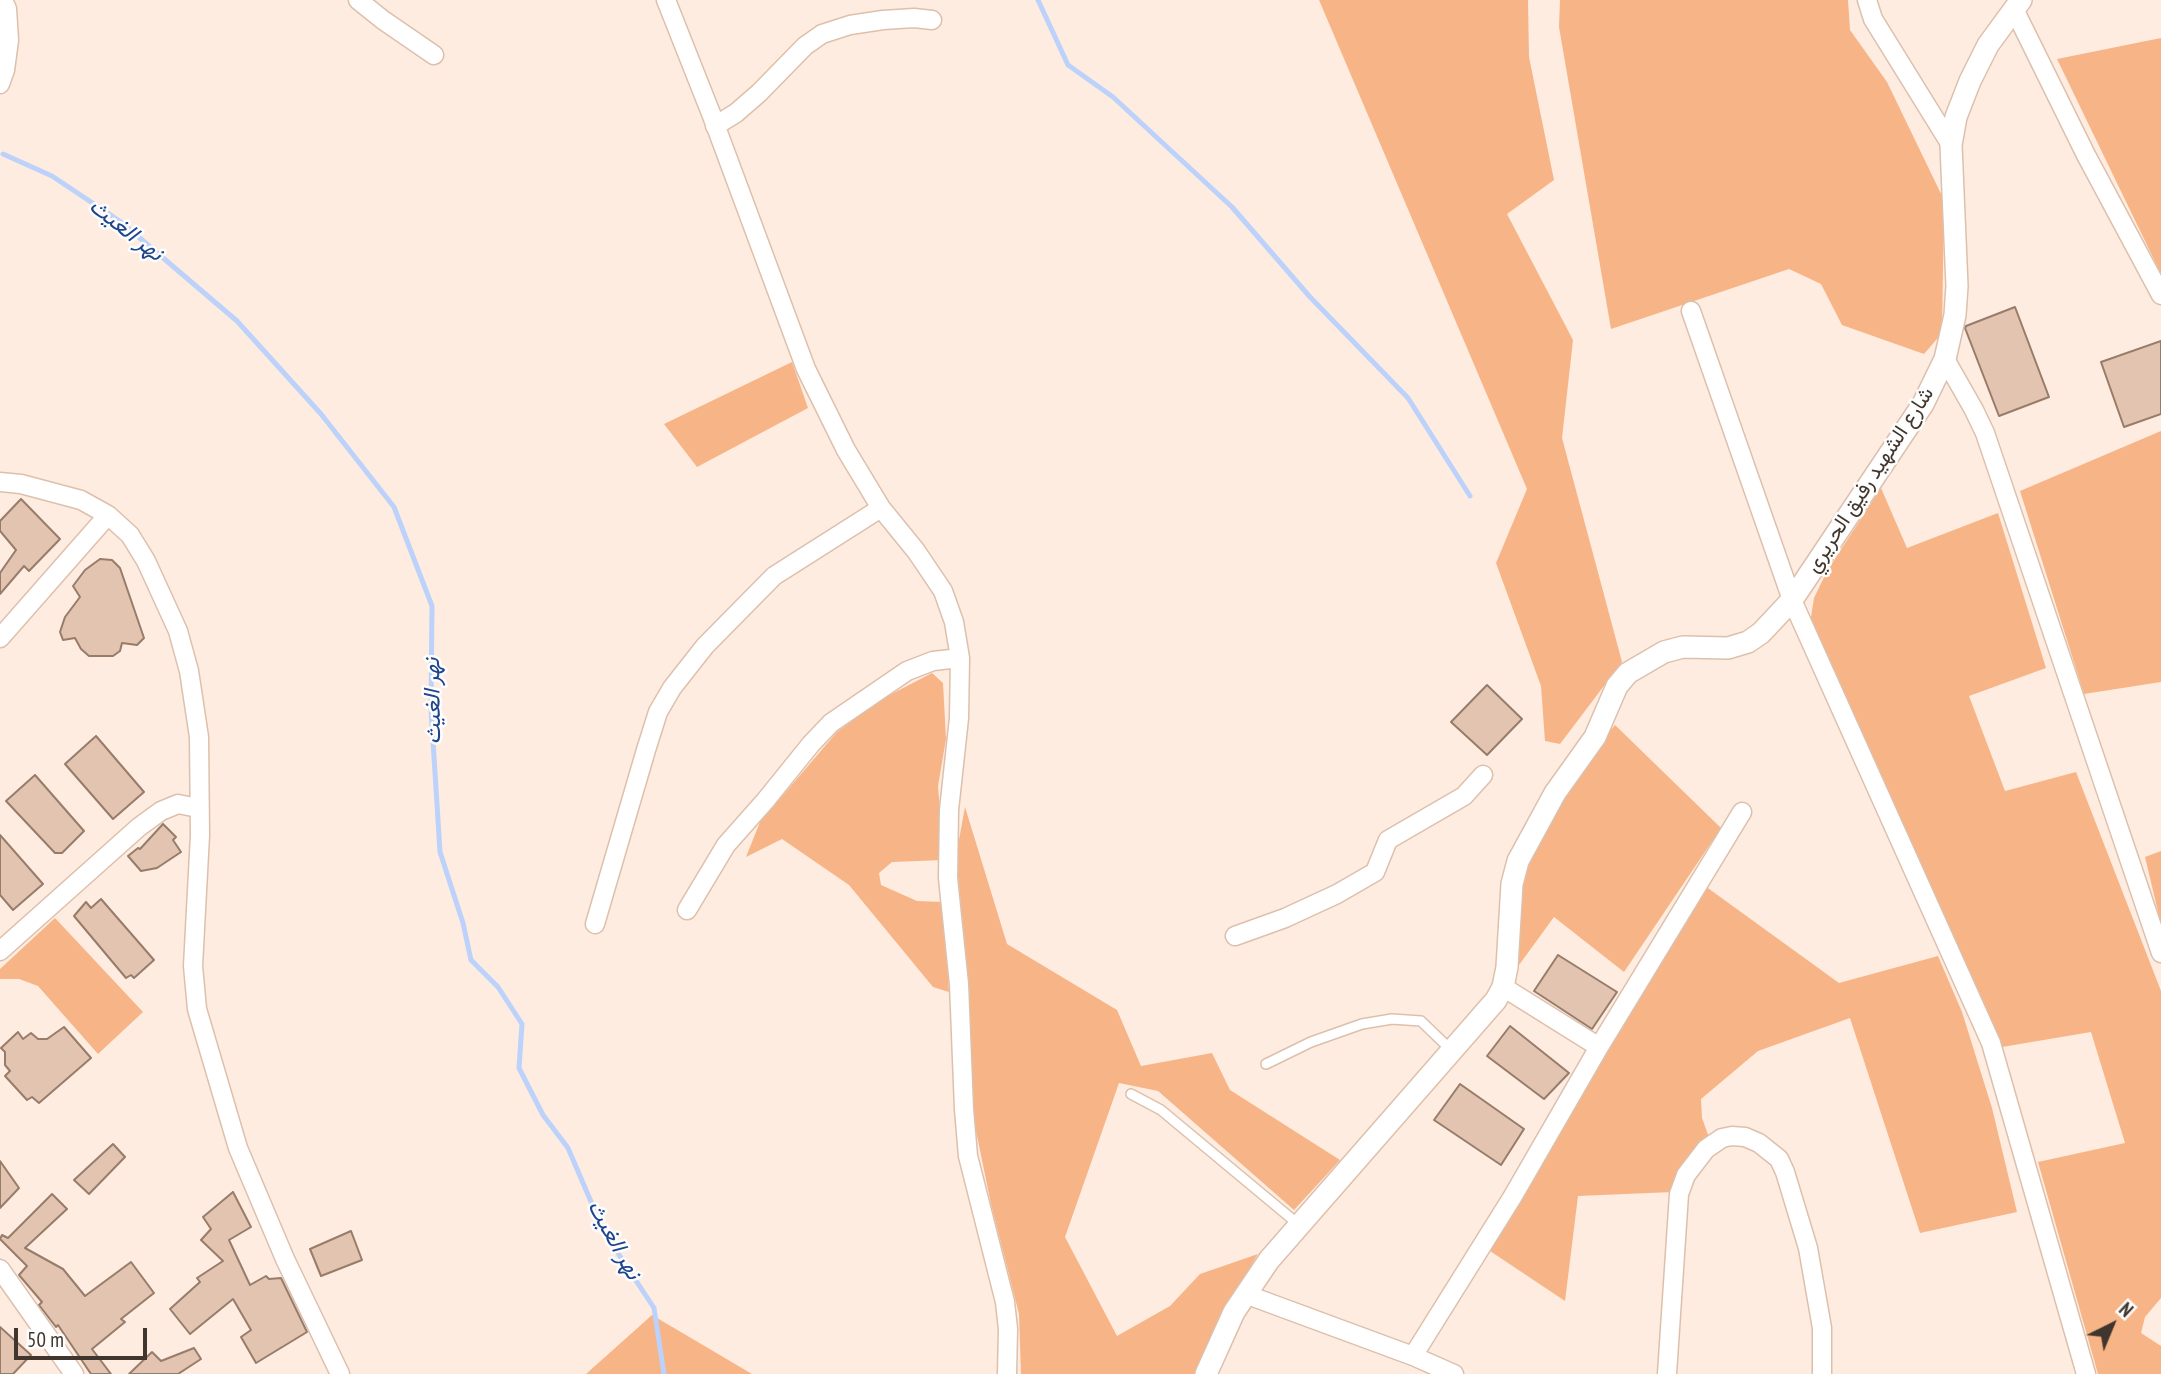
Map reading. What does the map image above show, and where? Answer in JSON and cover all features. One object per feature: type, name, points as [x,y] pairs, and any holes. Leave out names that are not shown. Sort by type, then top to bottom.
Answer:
[{"type":"street","points":[[0,84],[9,40],[7,9],[3,0]]},
{"type":"street","points":[[358,0],[434,55]]},
{"type":"street","points":[[666,0],[806,369],[846,450],[881,508],[916,551],[943,591],[954,622],[960,658],[959,718],[949,810],[948,878],[959,984],[968,1156],[1005,1302],[1008,1329],[1007,1374]]},
{"type":"street","points":[[1867,0],[1873,19],[1951,145]]},
{"type":"street","points":[[2018,5],[2086,155],[2161,295]]},
{"type":"street","name":"شارع الشهيد رفيق الحريري","points":[[1503,987],[1513,884],[1518,861],[1555,793],[1595,737],[1617,686],[1628,673],[1664,652],[1683,648],[1728,648],[1748,642],[1761,633],[1791,600],[1923,404],[1945,359],[1955,314],[1957,286],[1951,145],[1956,117],[1988,46],[2018,5]]},
{"type":"street","points":[[715,126],[760,93],[805,46],[822,34],[849,25],[883,20],[932,20]]},
{"type":"street","points":[[1690,311],[1791,600],[1991,1043],[2086,1374]]},
{"type":"street","points":[[1945,359],[1985,433],[2161,953]]},
{"type":"street","points":[[0,482],[21,484],[81,500],[108,515],[130,535],[146,561],[181,642],[189,671],[199,737],[200,835],[193,966],[197,1009],[238,1148],[285,1259],[340,1374]]},
{"type":"street","points":[[595,925],[658,712],[672,688],[705,646],[774,576],[881,508]]},
{"type":"street","points":[[0,638],[108,515]]},
{"type":"street","points":[[687,910],[726,845],[831,723],[907,671],[933,661],[960,658]]},
{"type":"street","points":[[1235,936],[1285,918],[1337,894],[1375,872],[1388,840],[1464,796],[1483,775]]},
{"type":"street","points":[[0,951],[139,827],[169,805],[198,808]]},
{"type":"street","points":[[1413,1356],[1513,1196],[1599,1047],[1742,811]]},
{"type":"street","points":[[1206,1374],[1245,1294],[1269,1260],[1480,1021],[1503,987],[1599,1047]]},
{"type":"street","points":[[1667,1374],[1679,1194],[1686,1175],[1706,1149],[1722,1138],[1732,1136],[1745,1137],[1759,1143],[1779,1159],[1785,1172],[1810,1259],[1822,1328],[1822,1374]]},
{"type":"street","points":[[0,1269],[75,1374]]},
{"type":"street","points":[[1245,1294],[1413,1356],[1454,1374]]},
{"type":"lane","points":[[1266,1064],[1311,1042],[1362,1024],[1392,1019],[1421,1021],[1452,1052]]},
{"type":"lane","points":[[1131,1094],[1161,1110],[1298,1224]]},
{"type":"shaded area","points":[[1319,0],[1528,0],[1529,57],[1554,180],[1507,214],[1573,340],[1562,438],[1622,662],[1560,744],[1545,741],[1541,686],[1496,563],[1527,489]]},
{"type":"shaded area","points":[[1560,0],[1848,0],[1850,30],[1887,82],[1944,200],[1942,333],[1924,354],[1842,325],[1821,284],[1789,269],[1611,329],[1559,27]]},
{"type":"shaded area","points":[[2161,38],[2161,274],[2057,59]]},
{"type":"shaded area","points":[[792,362],[808,408],[697,467],[664,424]]},
{"type":"shaded area","points":[[2161,431],[2161,682],[2084,694],[2020,491]]},
{"type":"shaded area","points":[[1881,488],[1907,548],[1998,513],[2046,668],[1969,696],[2005,791],[2076,772],[2161,991],[2161,1298],[2145,1317],[2141,1333],[2161,1346],[2161,1374],[2098,1374],[2038,1162],[2125,1143],[2091,1032],[2002,1047],[1844,704],[1810,624],[1814,598],[1827,571]]},
{"type":"shaded area","points":[[932,673],[943,683],[946,739],[938,786],[944,860],[892,862],[879,873],[881,885],[917,901],[943,902],[949,992],[933,987],[849,885],[782,839],[746,857],[760,822],[837,732],[882,699]]},
{"type":"shaded area","points":[[1615,725],[1721,828],[1624,972],[1554,917],[1519,965],[1521,877],[1541,833],[1598,745]]},
{"type":"shaded area","points":[[965,807],[1007,944],[1117,1010],[1141,1066],[1212,1053],[1230,1090],[1340,1160],[1294,1210],[1158,1091],[1119,1083],[1065,1237],[1117,1336],[1170,1306],[1200,1274],[1258,1254],[1228,1303],[1201,1374],[1021,1374],[1019,1314],[991,1204],[973,1116],[969,984],[956,856]]},
{"type":"shaded area","points":[[2161,851],[2161,924],[2145,857]]},
{"type":"shaded area","points":[[1705,886],[1839,983],[1938,956],[1962,1012],[1992,1108],[2017,1212],[1920,1233],[1850,1018],[1758,1051],[1701,1099],[1702,1118],[1710,1140],[1673,1192],[1578,1196],[1565,1301],[1487,1249]]},
{"type":"shaded area","points":[[55,918],[143,1012],[98,1054],[38,986],[19,979],[0,979],[0,969]]},
{"type":"shaded area","points":[[652,1315],[752,1374],[586,1374]]},
{"type":"building","points":[[2015,307],[2049,397],[1999,416],[1965,328]]},
{"type":"building","points":[[2161,341],[2161,414],[2124,427],[2101,362]]},
{"type":"building","points":[[21,499],[60,539],[29,571],[24,566],[0,594],[0,573],[16,550],[0,531],[0,521]]},
{"type":"building","points":[[100,559],[112,560],[120,568],[144,638],[137,645],[122,643],[120,651],[113,656],[89,656],[75,638],[63,640],[60,632],[65,617],[80,597],[73,586],[85,570]]},
{"type":"building","points":[[1487,685],[1522,719],[1487,755],[1451,722]]},
{"type":"building","points":[[96,736],[144,792],[113,819],[65,764]]},
{"type":"building","points":[[35,775],[84,831],[62,853],[55,853],[6,801]]},
{"type":"building","points":[[163,824],[176,837],[173,840],[181,852],[157,868],[141,871],[128,856],[140,849]]},
{"type":"building","points":[[0,835],[43,884],[13,910],[0,895]]},
{"type":"building","points":[[101,899],[154,960],[134,978],[131,975],[126,978],[74,916],[86,902],[91,908]]},
{"type":"building","points":[[1558,955],[1617,992],[1592,1029],[1534,991]]},
{"type":"building","points":[[1510,1026],[1569,1073],[1544,1099],[1487,1056]]},
{"type":"building","points":[[64,1027],[91,1058],[39,1103],[32,1097],[27,1100],[5,1076],[10,1071],[5,1065],[5,1052],[1,1048],[18,1032],[23,1039],[31,1033],[38,1039],[47,1039]]},
{"type":"building","points":[[1460,1084],[1524,1129],[1501,1165],[1434,1120]]},
{"type":"building","points":[[113,1144],[125,1157],[89,1194],[74,1180]]},
{"type":"building","points":[[0,1161],[19,1188],[0,1208]]},
{"type":"building","points":[[233,1192],[251,1227],[229,1240],[250,1285],[266,1276],[269,1279],[281,1278],[307,1332],[256,1363],[241,1337],[251,1330],[233,1299],[190,1334],[170,1309],[200,1282],[197,1278],[223,1261],[201,1240],[211,1229],[203,1217]]},
{"type":"building","points":[[52,1194],[67,1209],[25,1248],[63,1269],[85,1296],[131,1262],[154,1293],[121,1319],[125,1322],[92,1349],[111,1374],[91,1374],[58,1325],[56,1327],[39,1305],[42,1302],[19,1275],[27,1266],[0,1239],[2,1235],[8,1238]]},
{"type":"building","points":[[351,1231],[362,1260],[321,1276],[310,1249]]},
{"type":"building","points":[[0,1327],[31,1355],[13,1374],[0,1374]]},
{"type":"building","points":[[194,1348],[201,1359],[178,1374],[129,1374],[152,1352],[161,1361]]},
{"type":"waterway","points":[[1038,0],[1068,65],[1113,97],[1232,207],[1310,297],[1408,398],[1470,496]]},
{"type":"waterway","name":"نهر الغيث","points":[[3,154],[52,176],[121,222],[237,321],[321,414],[394,507],[432,606],[431,709],[440,852],[463,923],[471,960],[498,987],[522,1024],[519,1068],[543,1115],[568,1148],[604,1232],[654,1308],[664,1374]]}]
